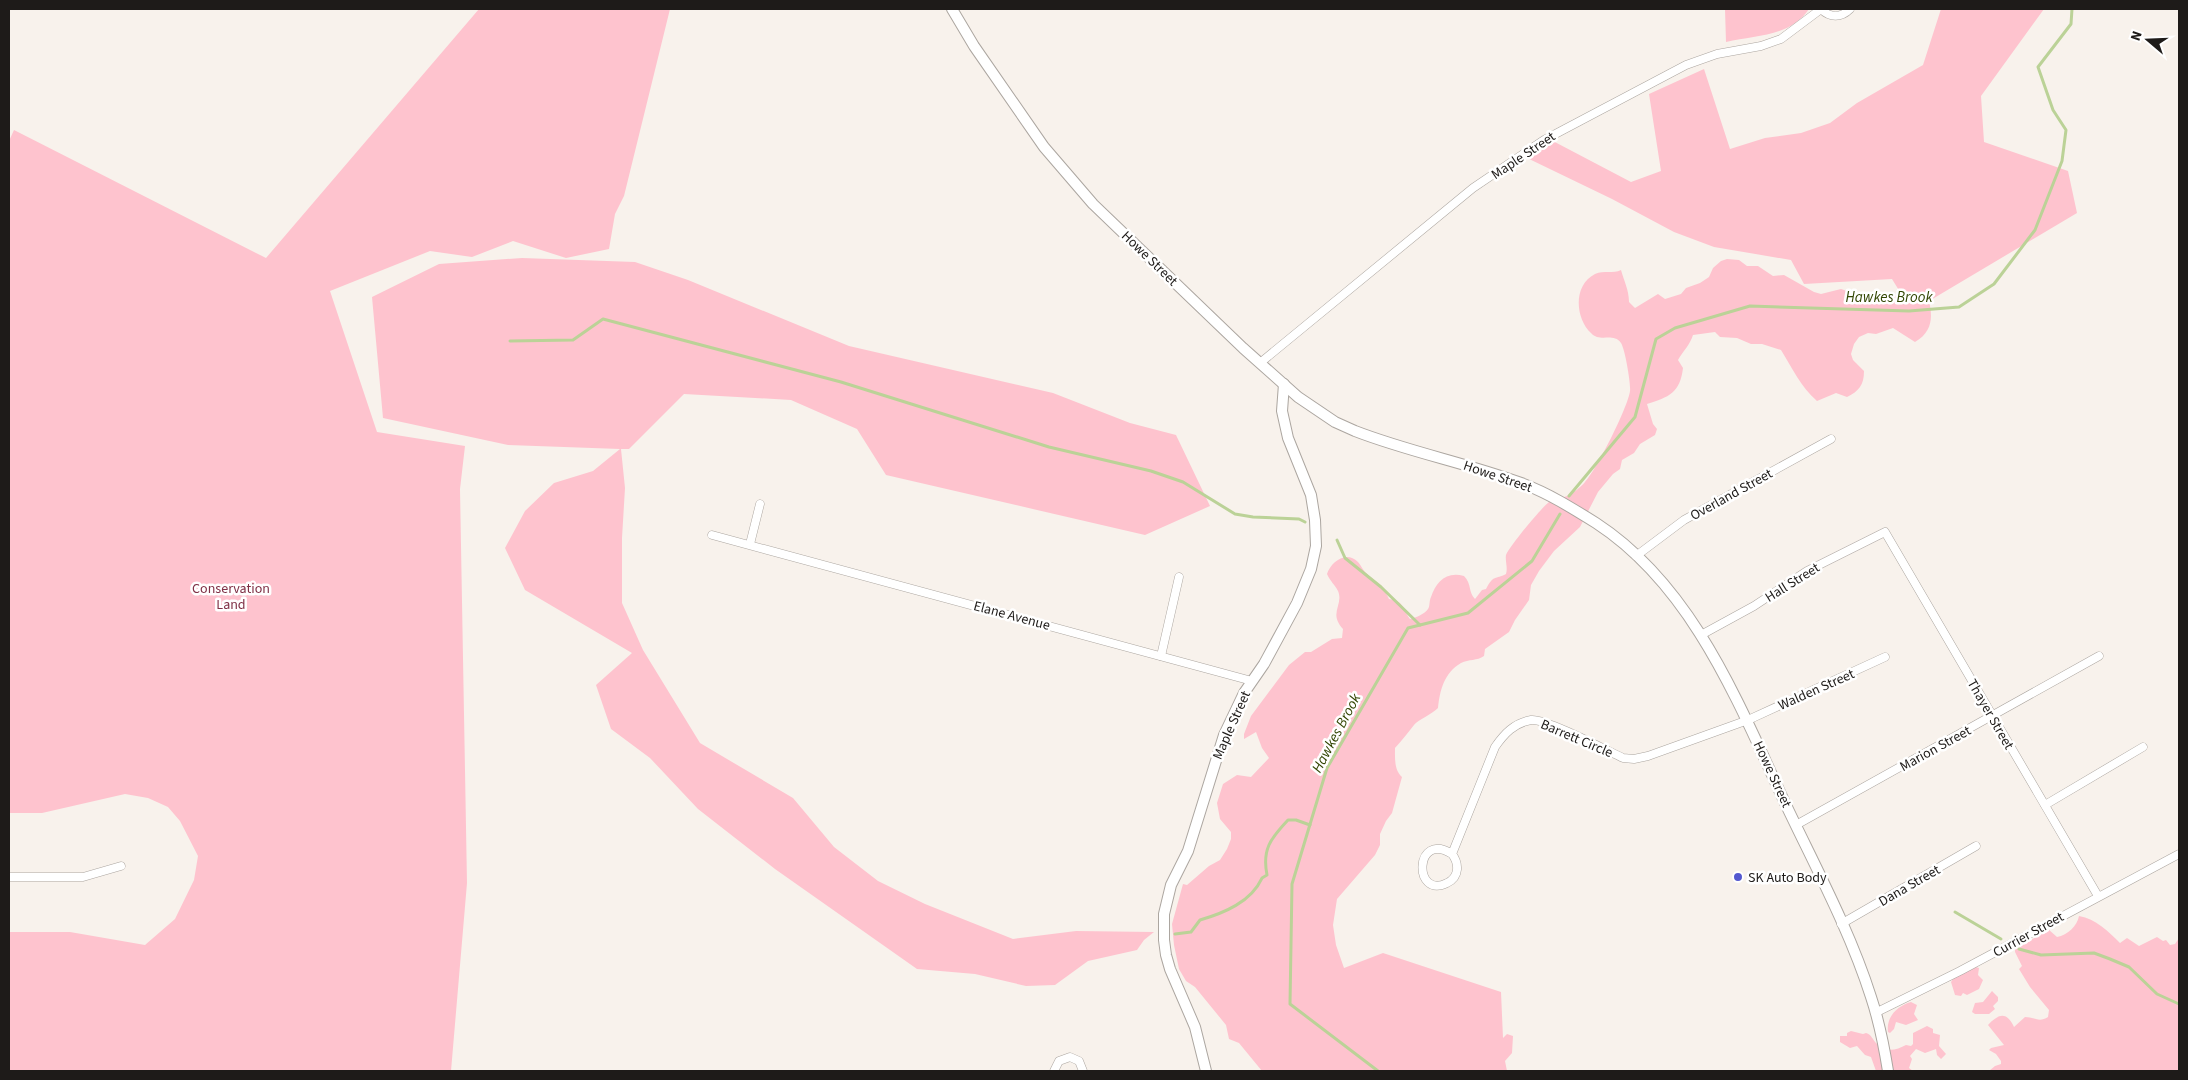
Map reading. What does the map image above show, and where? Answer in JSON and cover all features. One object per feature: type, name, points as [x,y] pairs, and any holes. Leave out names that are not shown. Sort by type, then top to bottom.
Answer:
[{"type":"street","name":"Howe Street","points":[[952,9],[974,46],[1044,147],[1063,171],[1093,204],[1298,397],[1335,422],[1355,431],[1486,471],[1551,496],[1598,524],[1648,566],[1701,635],[1718,662],[1748,720],[1841,924],[1871,997],[1888,1071]]},
{"type":"street","name":"Maple Street","points":[[1260,363],[1473,188],[1544,140],[1686,65],[1717,54],[1761,46],[1781,39],[1821,9],[1827,14],[1834,16],[1842,15],[1850,9]]},
{"type":"street","name":"Maple Street","points":[[1206,1071],[1195,1027],[1170,969],[1166,955],[1164,914],[1171,885],[1188,851],[1224,735],[1244,693],[1297,602],[1311,569],[1316,546],[1315,520],[1311,495],[1288,438],[1282,411],[1284,384]]},
{"type":"street","name":"Overland Street","points":[[1636,556],[1684,520],[1831,439]]},
{"type":"street","points":[[750,544],[760,504]]},
{"type":"street","name":"Hall Street","points":[[1701,635],[1754,606],[1814,567],[1885,532]]},
{"type":"street","name":"Thayer Street","points":[[1885,532],[2098,896]]},
{"type":"street","name":"Elane Avenue","points":[[712,535],[1252,681]]},
{"type":"street","points":[[1161,656],[1179,577]]},
{"type":"street","name":"Marion Street","points":[[1796,825],[2099,656]]},
{"type":"street","name":"Walden Street","points":[[1748,720],[1885,657]]},
{"type":"street","name":"Barrett Circle","points":[[1452,854],[1441,849],[1430,852],[1425,856],[1421,867],[1424,878],[1440,886],[1446,884],[1455,876],[1457,864],[1452,854],[1495,747],[1504,733],[1520,723],[1533,720],[1562,729],[1623,758],[1634,759],[1648,756],[1748,720]]},
{"type":"street","points":[[2044,805],[2143,747]]},
{"type":"street","name":"Dana Street","points":[[1841,924],[1976,846]]},
{"type":"street","name":"Currier Street","points":[[1875,1013],[1960,971],[2179,854]]},
{"type":"street","points":[[9,878],[82,877],[120,866]]},
{"type":"street","points":[[1054,1071],[1059,1061],[1070,1058],[1078,1061],[1084,1071]]},
{"type":"green space","name":"Conservation Land","points":[[479,9],[670,9],[624,196],[615,214],[609,249],[566,258],[513,241],[472,257],[430,251],[330,291],[377,432],[465,446],[460,489],[467,883],[451,1071],[9,1071],[9,932],[70,932],[145,945],[175,919],[194,880],[198,856],[180,821],[168,807],[148,798],[125,794],[42,813],[9,813],[9,141],[14,130],[266,258]]},
{"type":"green space","points":[[1725,9],[1809,9],[1792,25],[1782,30],[1726,42]]},
{"type":"green space","points":[[1941,9],[2044,9],[1981,96],[1984,142],[2068,171],[2077,213],[1929,301],[1930,324],[1925,334],[1915,342],[1893,328],[1876,334],[1868,333],[1859,337],[1854,344],[1851,354],[1853,360],[1864,371],[1863,380],[1858,390],[1847,397],[1836,393],[1817,401],[1801,383],[1781,350],[1762,344],[1751,344],[1737,338],[1720,337],[1715,332],[1693,335],[1678,360],[1683,368],[1676,389],[1667,396],[1647,404],[1653,424],[1657,429],[1655,435],[1640,444],[1634,453],[1622,460],[1620,469],[1613,474],[1598,492],[1580,527],[1554,551],[1539,571],[1531,585],[1529,600],[1509,632],[1485,649],[1484,656],[1461,663],[1455,667],[1444,682],[1438,708],[1416,723],[1395,748],[1396,767],[1402,777],[1392,813],[1380,834],[1380,845],[1375,855],[1337,899],[1333,925],[1336,945],[1344,968],[1383,953],[1501,992],[1503,1038],[1507,1034],[1513,1036],[1512,1053],[1505,1061],[1507,1071],[1262,1071],[1239,1043],[1229,1039],[1226,1025],[1195,987],[1186,981],[1179,969],[1172,924],[1183,884],[1187,885],[1209,866],[1220,860],[1231,839],[1231,832],[1220,819],[1217,803],[1223,784],[1237,775],[1251,777],[1269,758],[1262,748],[1256,732],[1244,739],[1251,716],[1289,665],[1305,652],[1311,652],[1332,639],[1342,638],[1343,629],[1336,614],[1339,601],[1338,591],[1327,574],[1332,565],[1344,557],[1349,557],[1359,563],[1365,572],[1382,588],[1389,599],[1400,603],[1410,619],[1420,616],[1427,611],[1433,592],[1439,582],[1447,576],[1464,576],[1475,599],[1493,579],[1506,574],[1506,555],[1545,505],[1571,494],[1590,476],[1611,438],[1628,399],[1630,381],[1623,346],[1614,338],[1598,337],[1591,333],[1586,327],[1579,311],[1580,294],[1583,286],[1595,274],[1621,270],[1629,302],[1635,308],[1658,294],[1665,299],[1681,294],[1686,288],[1700,283],[1709,277],[1713,268],[1721,261],[1727,259],[1739,260],[1747,266],[1758,266],[1773,276],[1784,275],[1821,294],[1841,289],[1859,295],[1867,292],[1888,300],[1900,292],[1892,279],[1804,284],[1791,260],[1714,247],[1674,232],[1612,199],[1525,157],[1551,140],[1631,182],[1661,171],[1649,94],[1704,69],[1730,149],[1765,138],[1801,133],[1830,123],[1857,103],[1923,65]]},
{"type":"green space","points":[[522,258],[635,262],[688,280],[849,346],[1053,393],[1130,423],[1176,435],[1210,506],[1145,535],[886,475],[857,429],[791,400],[684,394],[629,449],[621,449],[625,488],[622,538],[622,603],[643,650],[700,743],[793,798],[834,847],[878,881],[925,904],[1013,939],[1076,931],[1154,932],[1144,940],[1137,950],[1088,961],[1055,985],[1026,986],[975,974],[917,969],[775,869],[698,809],[650,758],[611,729],[596,685],[632,653],[525,590],[505,548],[525,511],[554,483],[593,471],[620,449],[508,445],[383,418],[372,297],[439,264]]},
{"type":"green space","points":[[2079,916],[2096,923],[2120,943],[2127,938],[2139,946],[2157,937],[2163,941],[2166,940],[2170,945],[2175,944],[2179,938],[2179,1071],[1989,1071],[2001,1064],[2001,1061],[1996,1054],[1989,1050],[2004,1045],[1988,1025],[1995,1018],[2005,1016],[2014,1027],[2025,1017],[2039,1020],[2048,1017],[2049,1010],[2030,987],[2019,969],[2022,966],[2015,952],[2015,947],[2028,942],[2048,929],[2057,937],[2065,934],[2074,927]]},
{"type":"green space","points":[[1973,966],[1979,968],[1978,975],[1983,980],[1979,989],[1967,995],[1963,993],[1961,996],[1955,995],[1951,982],[1957,973]]},
{"type":"green space","points":[[1992,991],[1998,997],[1998,1001],[1993,1006],[1995,1009],[1989,1014],[1975,1014],[1972,1012],[1975,1003],[1983,1002]]},
{"type":"green space","points":[[1911,1002],[1917,1005],[1914,1014],[1918,1020],[1906,1025],[1896,1022],[1894,1029],[1890,1033],[1888,1032],[1889,1022],[1893,1013],[1901,1006]]},
{"type":"green space","points":[[1927,1026],[1933,1029],[1933,1033],[1940,1035],[1939,1046],[1946,1054],[1941,1059],[1937,1055],[1936,1049],[1925,1053],[1916,1049],[1910,1056],[1912,1059],[1909,1068],[1913,1071],[1876,1071],[1871,1057],[1865,1055],[1857,1046],[1850,1048],[1840,1042],[1840,1036],[1847,1036],[1847,1033],[1851,1031],[1866,1033],[1884,1049],[1895,1049],[1906,1045],[1911,1046],[1913,1044],[1913,1033]]},
{"type":"waterway","name":"Hawkes Brook","points":[[1569,496],[1635,417],[1656,339],[1675,328],[1750,306],[1909,311],[1959,307],[1994,284],[2035,230],[2062,161],[2066,130],[2053,110],[2038,67],[2071,24],[2072,9]]},
{"type":"waterway","points":[[510,341],[573,340],[603,319],[841,382],[1049,447],[1151,471],[1183,482],[1235,514],[1253,517],[1299,519],[1305,522]]},
{"type":"waterway","name":"Hawkes Brook","points":[[1378,1071],[1290,1004],[1292,884],[1327,768],[1408,628],[1468,613],[1532,561],[1560,514]]},
{"type":"waterway","points":[[1337,540],[1345,558],[1381,587],[1420,625]]},
{"type":"waterway","points":[[1175,934],[1191,932],[1200,920],[1227,910],[1251,894],[1262,878],[1267,875],[1266,859],[1269,845],[1276,833],[1288,820],[1296,820],[1310,825]]},
{"type":"waterway","points":[[1955,912],[2001,939]]},
{"type":"waterway","points":[[2019,949],[2041,955],[2094,953],[2129,967],[2157,994],[2179,1004]]},
{"type":"place","name":"SK Auto Body","points":[[1738,877]]}]
